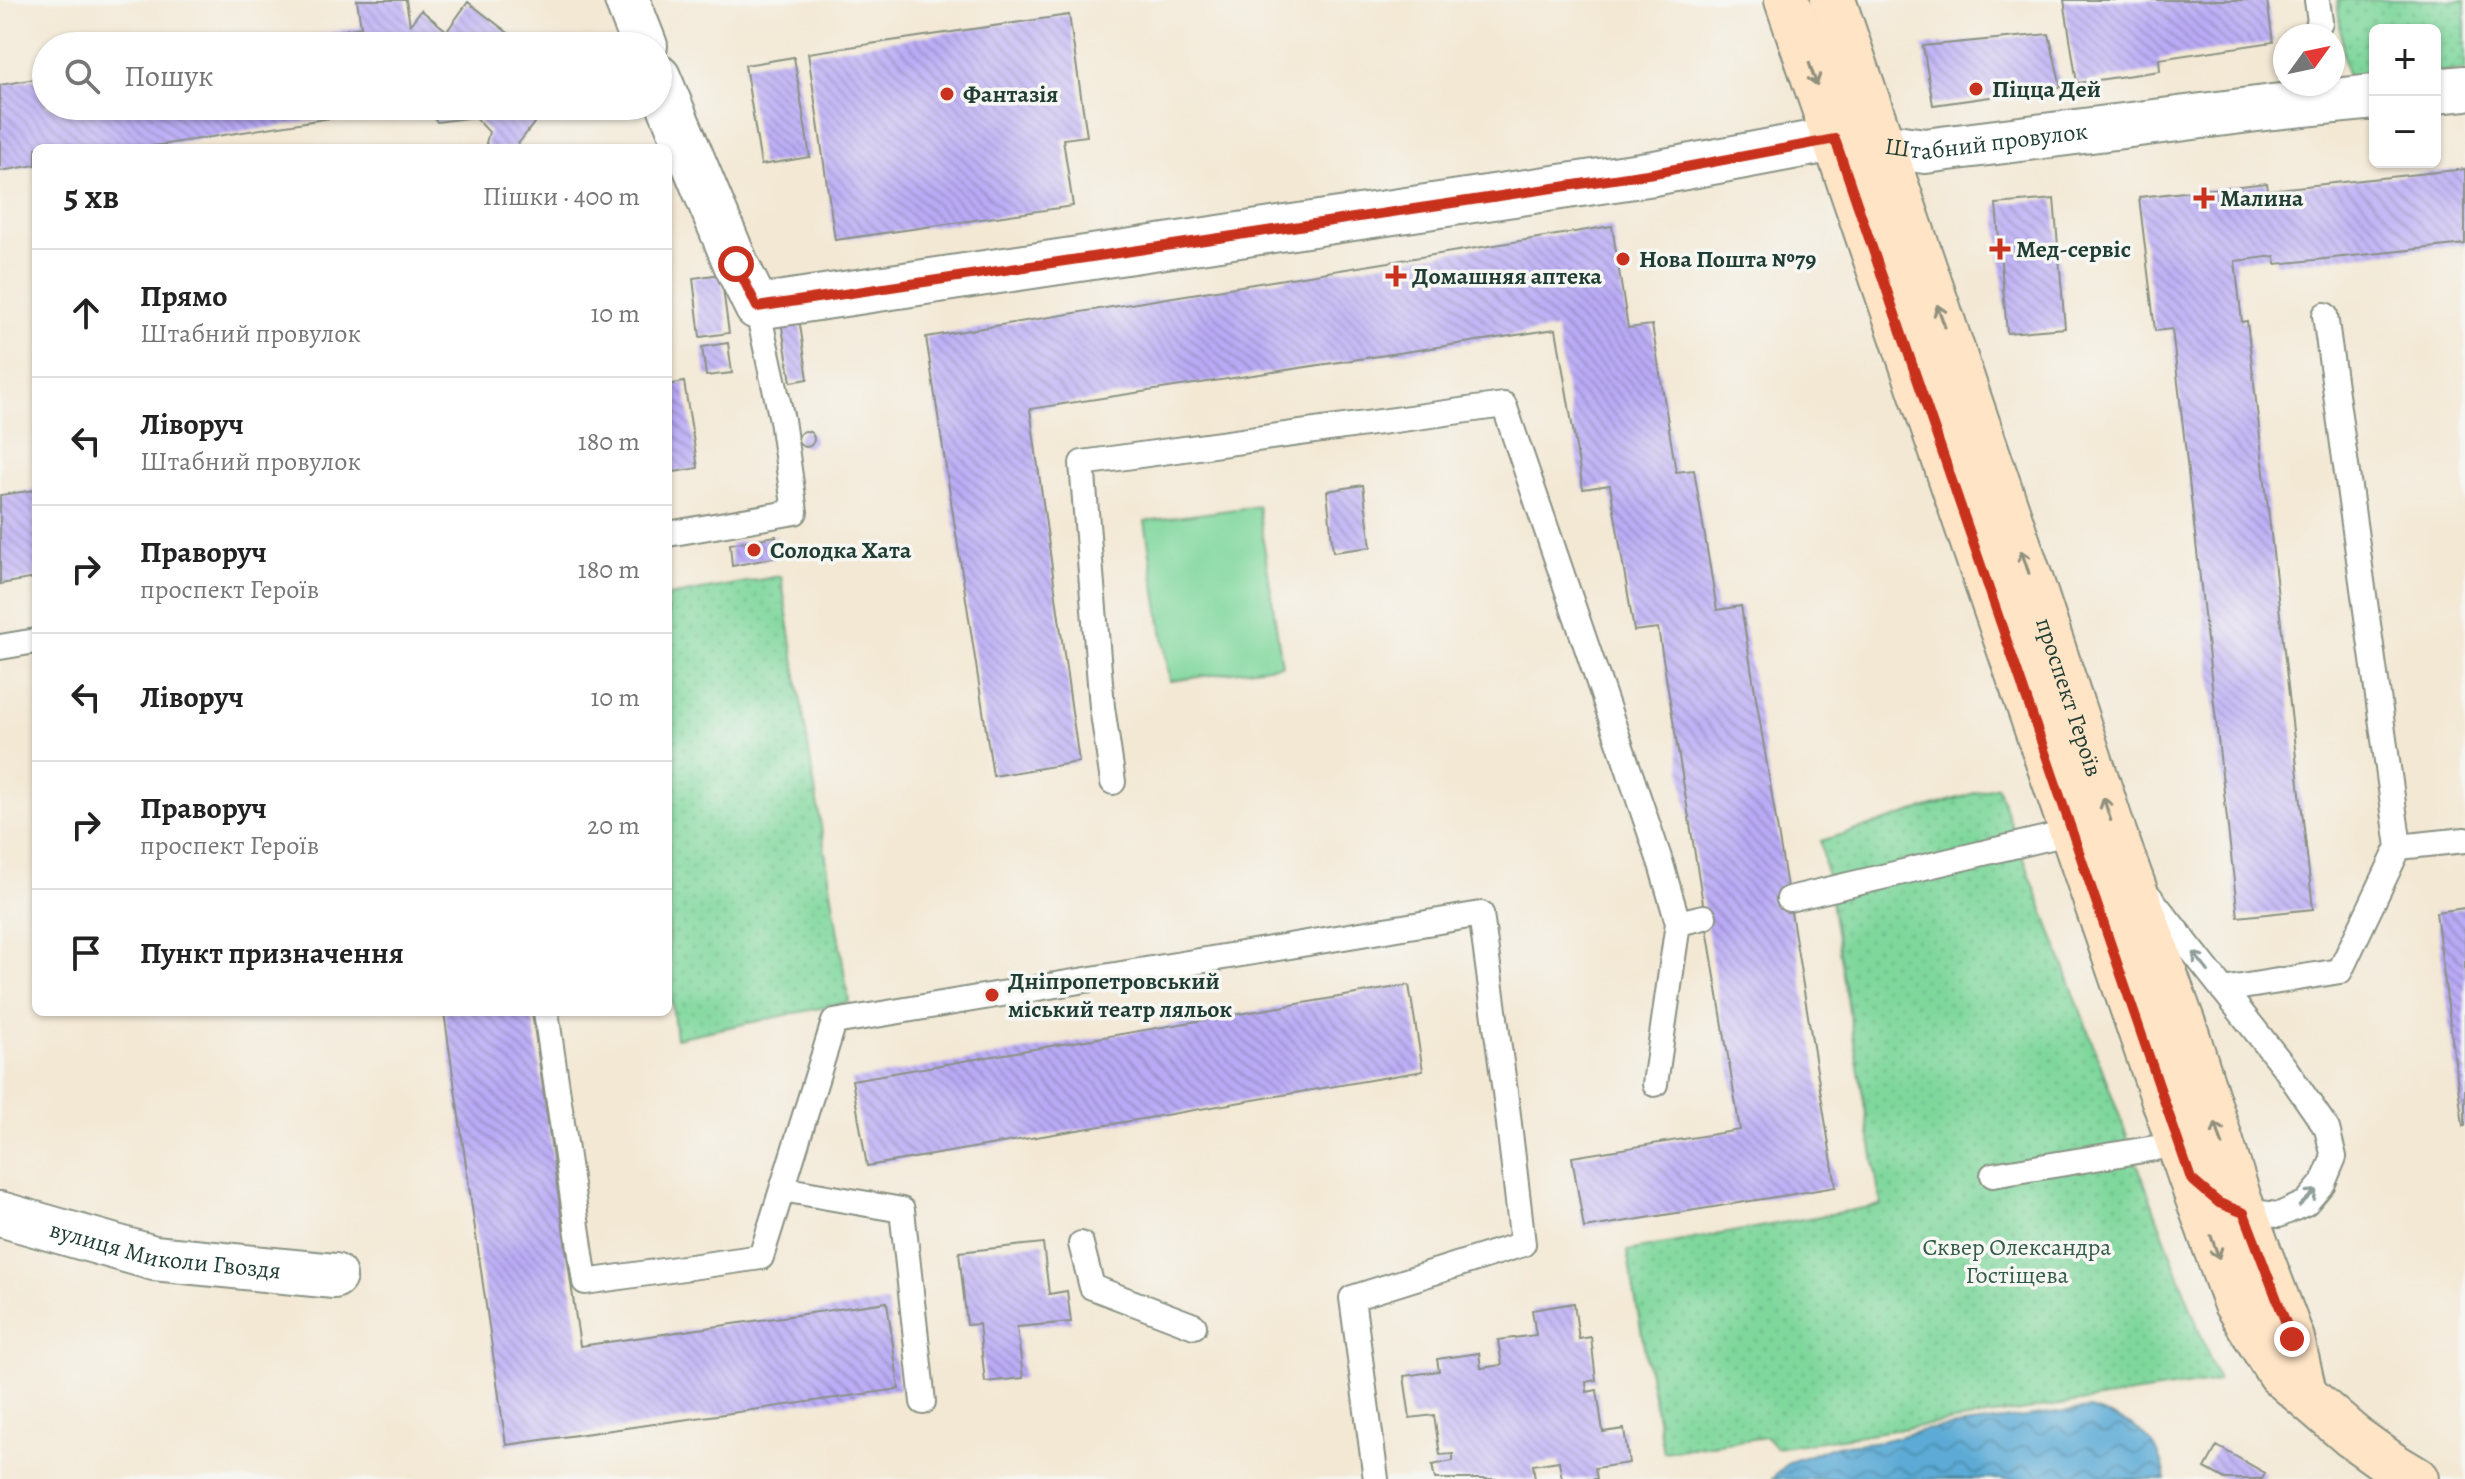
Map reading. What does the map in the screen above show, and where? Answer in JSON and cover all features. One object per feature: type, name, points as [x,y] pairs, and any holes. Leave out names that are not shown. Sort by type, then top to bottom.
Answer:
[{"type":"main road","name":"проспект Героїв","points":[[1787,0],[2235,1302],[2279,1373],[2352,1436],[2416,1479]]},
{"type":"main road","name":"проспект Героїв","points":[[1833,0],[2127,868],[2187,1035],[2244,1213],[2292,1339],[2305,1394]]},
{"type":"street","points":[[627,0],[640,32]]},
{"type":"street","points":[[2441,90],[2465,88]]},
{"type":"street","name":"Штабний провулок","points":[[757,307],[1639,175],[1835,139],[1925,151],[2280,96],[2369,97]]},
{"type":"street","points":[[672,111],[757,307]]},
{"type":"street","name":"вулиця Миколи Гвоздя","points":[[0,1214],[154,1258],[334,1276]]},
{"type":"lane","points":[[2317,0],[2319,24]]},
{"type":"lane","points":[[672,533],[795,512],[782,420],[757,307]]},
{"type":"lane","points":[[2223,990],[2340,971],[2399,847],[2325,315]]},
{"type":"lane","points":[[1113,782],[1102,707],[1082,463],[1504,405],[1661,864],[1678,923],[1655,1084]]},
{"type":"lane","points":[[0,647],[32,642]]},
{"type":"lane","points":[[1789,899],[2072,832]]},
{"type":"lane","points":[[2399,847],[2465,840]]},
{"type":"lane","points":[[1993,1175],[2185,1162],[2219,1203],[2244,1213],[2279,1215],[2306,1203],[2323,1183],[2334,1157],[2327,1129],[2310,1102],[2127,868]]},
{"type":"lane","points":[[547,1016],[585,1282],[761,1257],[834,1022],[1481,914],[1523,1244],[1352,1298],[1376,1479]]},
{"type":"lane","points":[[1678,923],[1704,917]]},
{"type":"lane","points":[[782,1189],[902,1210],[923,1402]]},
{"type":"lane","points":[[1081,1244],[1092,1287],[1194,1326]]},
{"type":"green space","points":[[2337,0],[2465,0],[2465,70],[2441,72],[2441,24],[2369,24],[2369,80],[2347,82],[2345,24],[2340,24]]},
{"type":"green space","points":[[1258,506],[1282,665],[1170,681],[1145,521]]},
{"type":"green space","points":[[781,576],[849,1002],[676,1038],[672,1004],[672,595]]},
{"type":"green space","name":"Сквер Олександра Гостіщева","points":[[1997,786],[2218,1381],[1776,1448],[1766,1437],[1663,1452],[1627,1251],[1881,1205],[1821,841]]},
{"type":"water","points":[[2089,1409],[2140,1431],[2157,1450],[2166,1479],[1772,1479],[1789,1462],[1836,1446],[1882,1441],[1924,1430]]},
{"type":"building","points":[[357,0],[406,0],[410,25],[421,10],[447,31],[468,2],[507,32],[333,32],[361,27]]},
{"type":"building","points":[[2064,0],[2267,0],[2273,42],[2159,59],[2160,71],[2077,83]]},
{"type":"building","name":"Фантазія","points":[[1069,15],[1087,136],[1063,139],[1073,206],[835,240],[808,53]]},
{"type":"building","points":[[2049,34],[2061,87],[1933,105],[1923,46]]},
{"type":"building","points":[[794,57],[810,157],[761,165],[745,65]]},
{"type":"building","points":[[32,79],[32,120],[318,120],[166,144],[32,144],[32,166],[0,171],[0,85]]},
{"type":"building","points":[[478,120],[536,120],[518,144],[487,144],[489,132]]},
{"type":"building","points":[[2465,169],[2465,244],[2276,264],[2275,256],[2235,261],[2242,322],[2247,321],[2313,909],[2238,917],[2172,329],[2155,331],[2139,197],[2267,183],[2268,190]]},
{"type":"building","points":[[2054,199],[2065,328],[2007,333],[1996,204]]},
{"type":"building","points":[[1612,226],[1628,328],[1652,325],[1676,472],[1694,470],[1717,610],[1741,606],[1836,1187],[1584,1228],[1572,1157],[1740,1130],[1658,628],[1634,631],[1610,485],[1583,489],[1556,329],[1030,409],[1079,762],[993,776],[926,337]]},
{"type":"building","points":[[721,274],[729,333],[700,337],[693,278]]},
{"type":"building","points":[[799,318],[808,379],[791,382],[781,321]]},
{"type":"building","points":[[728,343],[732,373],[706,376],[702,347]]},
{"type":"building","points":[[684,382],[698,468],[672,472],[672,384]]},
{"type":"building","points":[[803,431],[809,431],[814,439],[812,445],[803,447],[798,442],[798,436]]},
{"type":"building","points":[[1363,485],[1371,547],[1333,552],[1327,491]]},
{"type":"building","points":[[32,491],[32,579],[0,584],[0,495]]},
{"type":"building","name":"Солодка Хата","points":[[776,536],[778,557],[732,566],[730,544]]},
{"type":"building","points":[[2465,908],[2465,1126],[2463,1126],[2436,912]]},
{"type":"building","points":[[1409,985],[1423,1071],[867,1166],[852,1080]]},
{"type":"building","points":[[445,1016],[533,1016],[580,1346],[887,1302],[899,1389],[506,1445]]},
{"type":"building","points":[[1043,1243],[1049,1294],[1067,1291],[1071,1322],[1017,1327],[1023,1378],[985,1382],[979,1324],[967,1325],[959,1252]]},
{"type":"building","points":[[1574,1303],[1579,1339],[1591,1337],[1596,1380],[1586,1382],[1587,1392],[1597,1390],[1603,1432],[1624,1429],[1629,1463],[1595,1468],[1597,1479],[1562,1479],[1559,1461],[1533,1465],[1535,1479],[1435,1479],[1432,1465],[1453,1461],[1453,1454],[1440,1455],[1434,1415],[1410,1418],[1404,1376],[1439,1371],[1437,1359],[1479,1353],[1481,1368],[1502,1365],[1498,1340],[1536,1335],[1532,1310]]},
{"type":"building","points":[[2217,1446],[2265,1473],[2262,1479],[2225,1479],[2205,1468]]},
{"type":"place","name":"Піцца Дей","points":[[1976,89]]},
{"type":"place","name":"Фантазія","points":[[947,94]]},
{"type":"place","name":"Малина","points":[[2204,198]]},
{"type":"place","name":"Мед-сервіс","points":[[2000,249]]},
{"type":"place","name":"Нова Пошта №79","points":[[1623,259]]},
{"type":"place","name":"Домашняя аптека","points":[[1396,276]]},
{"type":"place","name":"Солодка Хата","points":[[754,550]]},
{"type":"place","name":"Дніпропетровський міський театр ляльок","points":[[992,995]]},
{"type":"route","points":[[736,264],[757,307],[1654,173],[1835,139],[2191,1179],[2219,1203],[2244,1213],[2292,1339]]}]
